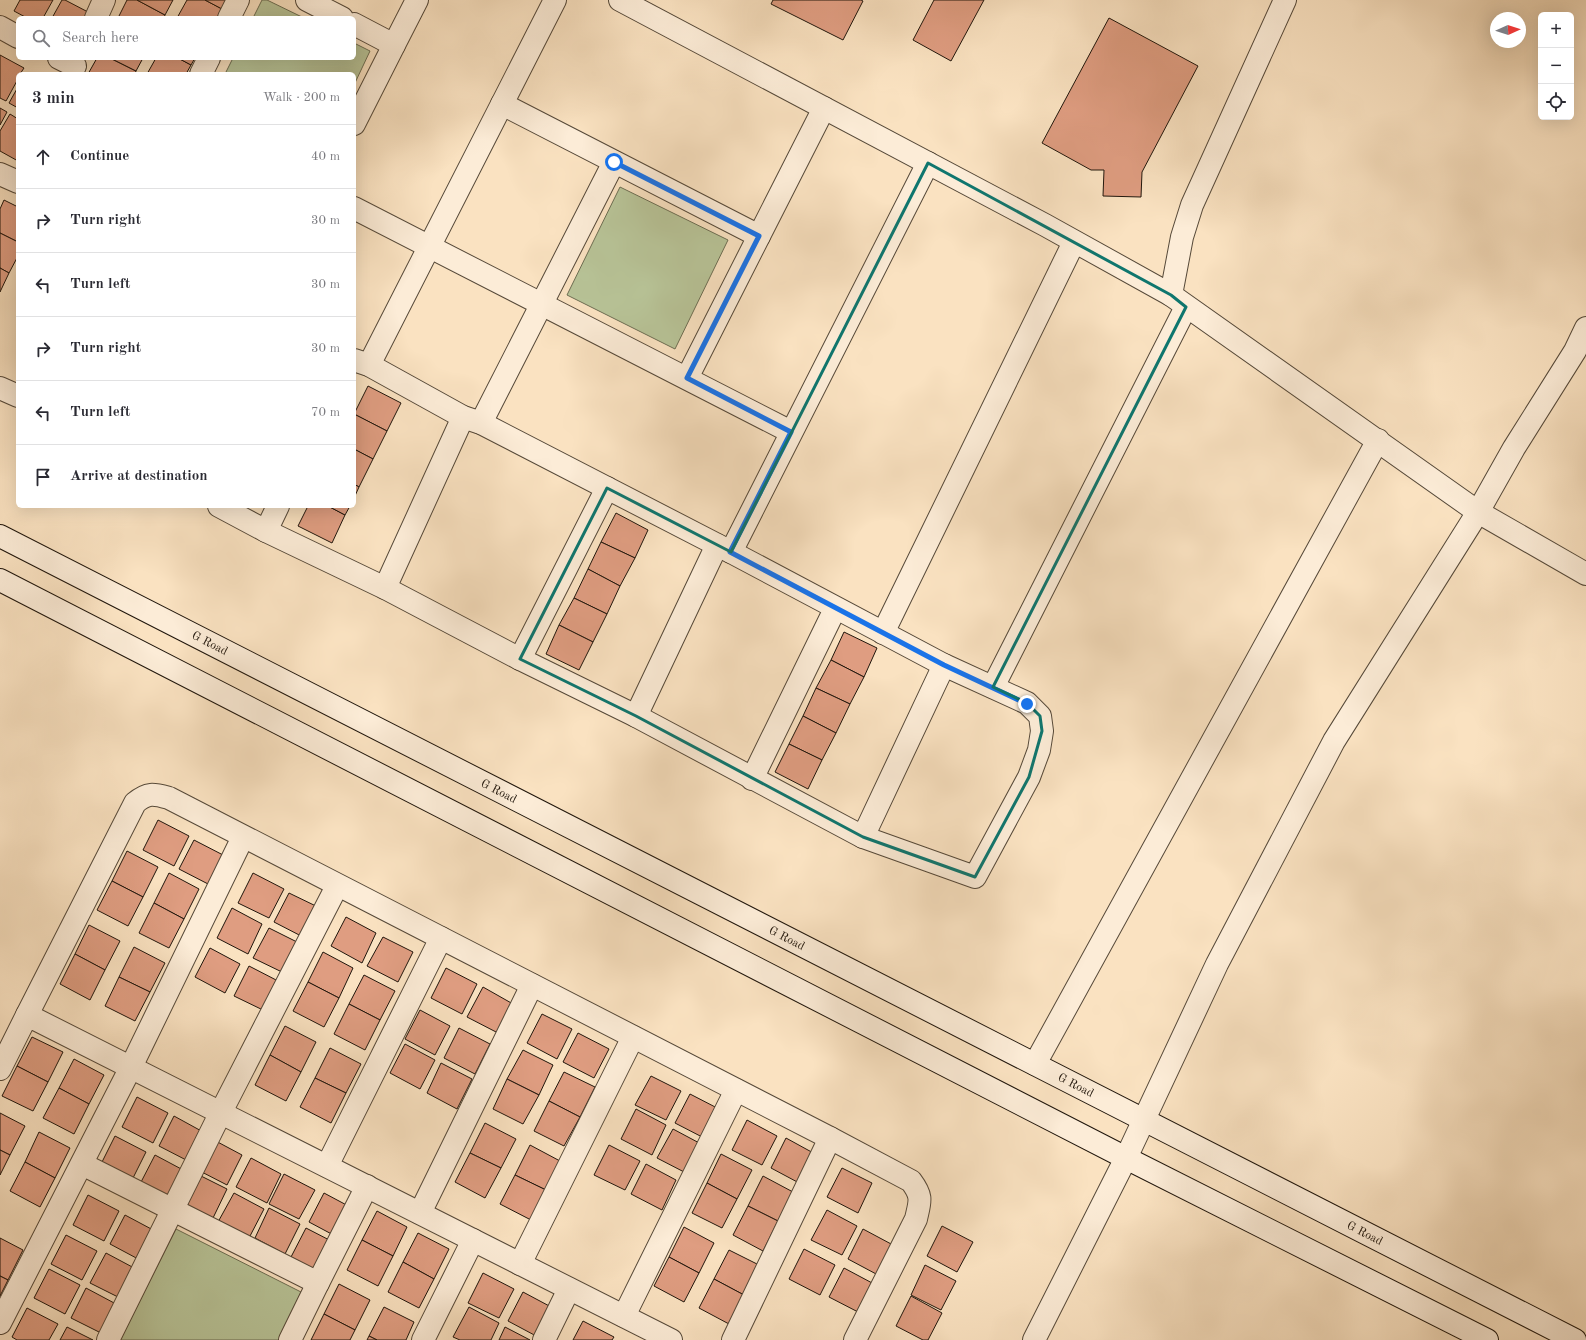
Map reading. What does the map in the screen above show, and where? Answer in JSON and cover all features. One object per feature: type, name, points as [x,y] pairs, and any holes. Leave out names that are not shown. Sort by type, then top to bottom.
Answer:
[{"type":"street","points":[[97,16],[104,0]]},
{"type":"street","points":[[230,16],[238,0]]},
{"type":"street","points":[[307,0],[338,16]]},
{"type":"street","points":[[356,120],[417,0]]},
{"type":"street","points":[[223,508],[266,531],[385,588],[520,659],[636,716],[862,838],[975,877],[1029,777],[1038,750],[1042,731],[1040,716],[1027,704],[944,665],[835,609],[724,548],[472,420],[362,362],[429,247],[555,0]]},
{"type":"street","points":[[620,0],[928,163],[1074,242],[1178,301],[1378,440],[1478,512],[1586,574]]},
{"type":"street","points":[[993,687],[1178,301],[1182,237],[1192,205],[1284,0]]},
{"type":"street","points":[[356,25],[394,45]]},
{"type":"street","points":[[0,27],[16,36]]},
{"type":"street","points":[[202,72],[208,60]]},
{"type":"street","points":[[502,104],[759,236]]},
{"type":"street","points":[[687,378],[824,108]]},
{"type":"street","points":[[385,588],[472,420],[542,303],[614,162]]},
{"type":"street","points":[[636,716],[724,548],[791,432],[928,163]]},
{"type":"street","points":[[0,174],[16,181]]},
{"type":"street","points":[[356,209],[542,303],[791,432]]},
{"type":"street","points":[[883,633],[1074,242]]},
{"type":"street","points":[[1034,1340],[1126,1158],[1217,964],[1334,740],[1478,512],[1514,448],[1576,351],[1586,328]]},
{"type":"street","points":[[1035,1064],[1378,440]]},
{"type":"street","points":[[520,659],[607,488]]},
{"type":"street","points":[[266,531],[277,508]]},
{"type":"street","name":"G Road","points":[[0,536],[1575,1340]]},
{"type":"street","points":[[0,580],[1126,1158],[1486,1340]]},
{"type":"street","points":[[752,778],[835,609]]},
{"type":"street","points":[[862,838],[944,665]]},
{"type":"street","points":[[0,1070],[135,803],[143,796],[154,794],[170,798],[911,1181],[919,1192],[916,1219],[855,1340]]},
{"type":"street","points":[[0,1323],[131,1067],[243,837]]},
{"type":"street","points":[[108,1340],[221,1112],[338,886]]},
{"type":"street","points":[[327,1166],[441,938]]},
{"type":"street","points":[[420,1213],[532,985]]},
{"type":"street","points":[[28,1015],[671,1340]]},
{"type":"street","points":[[520,1264],[633,1037]]},
{"type":"street","points":[[624,1316],[736,1090]]},
{"type":"street","points":[[733,1340],[830,1138]]},
{"type":"street","points":[[82,1164],[318,1283]]},
{"type":"street","points":[[290,1340],[367,1186]]},
{"type":"street","points":[[423,1340],[473,1240]]},
{"type":"street","points":[[544,1340],[569,1289]]},
{"type":"highlighted area","points":[[928,163],[1171,295],[1186,307],[993,687],[1027,703],[1040,716],[1042,731],[1029,777],[975,877],[863,837],[636,716],[520,659],[607,488],[731,552]]},
{"type":"green space","points":[[262,0],[267,0],[300,16],[254,16]]},
{"type":"green space","points":[[356,44],[370,51],[356,81],[356,72],[226,72],[232,60],[356,60]]},
{"type":"green space","points":[[620,187],[728,240],[675,349],[567,295]]},
{"type":"green space","points":[[176,1229],[303,1293],[280,1340],[120,1340]]},
{"type":"building","points":[[20,0],[53,0],[44,16],[23,16],[14,11]]},
{"type":"building","points":[[62,0],[65,0],[88,12],[86,16],[53,16]]},
{"type":"building","points":[[127,0],[137,0],[165,15],[165,16],[119,16]]},
{"type":"building","points":[[137,0],[173,0],[165,15]]},
{"type":"building","points":[[187,0],[205,0],[222,9],[218,16],[178,16]]},
{"type":"building","points":[[205,0],[227,0],[222,9]]},
{"type":"building","points":[[773,0],[863,1],[843,40],[771,4]]},
{"type":"building","points":[[934,0],[984,0],[951,61],[913,40]]},
{"type":"building","points":[[1109,18],[1198,66],[1142,172],[1141,197],[1103,196],[1104,170],[1091,170],[1042,143]]},
{"type":"building","points":[[0,55],[24,68],[21,72],[16,72],[16,83],[6,101],[0,98]]},
{"type":"building","points":[[96,60],[114,60],[136,71],[136,72],[89,72]]},
{"type":"building","points":[[114,60],[142,60],[136,71]]},
{"type":"building","points":[[155,60],[182,60],[191,65],[187,72],[148,72]]},
{"type":"building","points":[[182,60],[194,60],[191,65]]},
{"type":"building","points":[[16,91],[16,107],[9,103]]},
{"type":"building","points":[[0,108],[7,112],[0,125]]},
{"type":"building","points":[[10,114],[16,118],[16,160],[0,151],[0,131]]},
{"type":"building","points":[[4,200],[16,206],[16,241],[0,233],[0,209]]},
{"type":"building","points":[[0,233],[16,241],[16,260],[9,273],[0,268]]},
{"type":"building","points":[[0,268],[9,273],[0,292]]},
{"type":"building","points":[[368,386],[401,403],[387,431],[356,415],[356,410]]},
{"type":"building","points":[[356,415],[387,431],[373,459],[356,450]]},
{"type":"building","points":[[356,450],[373,459],[359,487],[356,485]]},
{"type":"building","points":[[356,485],[359,487],[356,494]]},
{"type":"building","points":[[307,508],[332,508],[345,515],[332,543],[298,526]]},
{"type":"building","points":[[332,508],[349,508],[345,515]]},
{"type":"building","points":[[616,513],[648,530],[635,558],[601,542]]},
{"type":"building","points":[[601,542],[635,558],[620,586],[588,569]]},
{"type":"building","points":[[588,569],[620,586],[607,614],[574,598]]},
{"type":"building","points":[[574,598],[607,614],[593,642],[559,625]]},
{"type":"building","points":[[559,625],[593,642],[579,670],[546,654]]},
{"type":"building","points":[[844,632],[877,648],[864,677],[831,660]]},
{"type":"building","points":[[831,660],[864,677],[850,704],[816,688]]},
{"type":"building","points":[[816,688],[850,704],[836,733],[803,716]]},
{"type":"building","points":[[803,716],[836,733],[822,760],[789,744]]},
{"type":"building","points":[[789,744],[822,760],[808,789],[775,772]]},
{"type":"building","points":[[158,820],[189,836],[174,866],[143,850]]},
{"type":"building","points":[[194,840],[225,856],[210,885],[179,869]]},
{"type":"building","points":[[127,851],[158,867],[143,897],[112,881]]},
{"type":"building","points":[[169,873],[199,889],[184,919],[154,903]]},
{"type":"building","points":[[253,873],[284,889],[269,918],[238,903]]},
{"type":"building","points":[[112,881],[143,897],[128,926],[97,910]]},
{"type":"building","points":[[289,893],[320,908],[305,938],[274,922]]},
{"type":"building","points":[[154,903],[184,919],[169,948],[139,933]]},
{"type":"building","points":[[232,908],[262,924],[248,954],[217,938]]},
{"type":"building","points":[[346,917],[376,933],[362,963],[331,946]]},
{"type":"building","points":[[89,925],[120,941],[105,970],[75,954]]},
{"type":"building","points":[[269,928],[299,943],[284,973],[253,958]]},
{"type":"building","points":[[383,937],[413,952],[398,982],[367,966]]},
{"type":"building","points":[[134,947],[165,963],[150,992],[119,977]]},
{"type":"building","points":[[210,948],[240,964],[225,993],[195,977]]},
{"type":"building","points":[[323,952],[353,968],[339,998],[308,982]]},
{"type":"building","points":[[75,954],[105,970],[90,1000],[60,984]]},
{"type":"building","points":[[249,966],[280,982],[265,1011],[234,996]]},
{"type":"building","points":[[446,968],[477,984],[462,1014],[431,998]]},
{"type":"building","points":[[364,975],[395,991],[380,1020],[349,1004]]},
{"type":"building","points":[[119,977],[150,992],[135,1021],[105,1006]]},
{"type":"building","points":[[308,982],[339,998],[324,1027],[293,1011]]},
{"type":"building","points":[[483,987],[513,1004],[498,1033],[467,1017]]},
{"type":"building","points":[[349,1004],[380,1020],[365,1050],[334,1034]]},
{"type":"building","points":[[420,1010],[450,1026],[435,1055],[405,1039]]},
{"type":"building","points":[[542,1014],[572,1029],[557,1059],[527,1043]]},
{"type":"building","points":[[285,1026],[316,1042],[301,1072],[270,1055]]},
{"type":"building","points":[[459,1028],[490,1044],[475,1074],[444,1058]]},
{"type":"building","points":[[578,1033],[609,1049],[594,1078],[563,1062]]},
{"type":"building","points":[[32,1037],[63,1052],[48,1082],[17,1066]]},
{"type":"building","points":[[405,1044],[435,1060],[420,1089],[390,1073]]},
{"type":"building","points":[[330,1048],[361,1064],[346,1093],[315,1078]]},
{"type":"building","points":[[523,1050],[553,1065],[539,1095],[507,1079]]},
{"type":"building","points":[[270,1055],[301,1072],[286,1101],[255,1085]]},
{"type":"building","points":[[74,1059],[104,1075],[89,1104],[59,1088]]},
{"type":"building","points":[[441,1063],[472,1079],[457,1109],[427,1093]]},
{"type":"building","points":[[17,1066],[48,1082],[33,1111],[2,1096]]},
{"type":"building","points":[[564,1072],[595,1087],[580,1117],[549,1101]]},
{"type":"building","points":[[651,1076],[681,1091],[666,1120],[635,1105]]},
{"type":"building","points":[[315,1078],[346,1093],[331,1123],[300,1107]]},
{"type":"building","points":[[507,1079],[539,1095],[523,1124],[493,1109]]},
{"type":"building","points":[[59,1088],[89,1104],[74,1134],[43,1118]]},
{"type":"building","points":[[690,1094],[721,1110],[706,1139],[675,1123]]},
{"type":"building","points":[[137,1097],[168,1113],[153,1143],[122,1127]]},
{"type":"building","points":[[549,1101],[580,1117],[564,1146],[534,1131]]},
{"type":"building","points":[[636,1109],[666,1125],[652,1155],[621,1139]]},
{"type":"building","points":[[0,1113],[25,1126],[10,1155],[0,1150]]},
{"type":"building","points":[[174,1116],[205,1133],[190,1162],[159,1146]]},
{"type":"building","points":[[747,1120],[777,1136],[762,1165],[732,1150]]},
{"type":"building","points":[[485,1123],[516,1139],[501,1168],[470,1153]]},
{"type":"building","points":[[673,1129],[703,1145],[688,1174],[657,1158]]},
{"type":"building","points":[[39,1132],[70,1148],[55,1178],[25,1162]]},
{"type":"building","points":[[115,1136],[146,1152],[131,1182],[100,1166]]},
{"type":"building","points":[[786,1138],[817,1155],[801,1184],[771,1168]]},
{"type":"building","points":[[212,1139],[242,1155],[227,1185],[196,1169]]},
{"type":"building","points":[[530,1145],[560,1161],[546,1190],[515,1175]]},
{"type":"building","points":[[609,1145],[640,1161],[625,1190],[594,1175]]},
{"type":"building","points":[[0,1150],[10,1155],[0,1175]]},
{"type":"building","points":[[470,1153],[501,1168],[485,1198],[455,1182]]},
{"type":"building","points":[[721,1154],[752,1170],[737,1199],[707,1183]]},
{"type":"building","points":[[155,1155],[185,1171],[170,1201],[140,1184]]},
{"type":"building","points":[[251,1158],[281,1174],[267,1203],[236,1187]]},
{"type":"building","points":[[25,1162],[55,1178],[40,1207],[10,1191]]},
{"type":"building","points":[[646,1164],[676,1180],[662,1210],[631,1194]]},
{"type":"building","points":[[842,1168],[872,1183],[858,1213],[827,1197]]},
{"type":"building","points":[[197,1174],[227,1189],[213,1218],[182,1203]]},
{"type":"building","points":[[284,1174],[315,1190],[299,1219],[269,1204]]},
{"type":"building","points":[[515,1175],[546,1190],[531,1220],[500,1204]]},
{"type":"building","points":[[763,1176],[793,1192],[778,1221],[748,1206]]},
{"type":"building","points":[[707,1183],[737,1199],[722,1228],[692,1213]]},
{"type":"building","points":[[234,1193],[264,1209],[249,1238],[218,1222]]},
{"type":"building","points":[[324,1193],[354,1209],[339,1238],[309,1222]]},
{"type":"building","points":[[88,1195],[119,1211],[104,1241],[73,1225]]},
{"type":"building","points":[[748,1206],[778,1221],[763,1251],[733,1235]]},
{"type":"building","points":[[269,1208],[300,1224],[285,1254],[255,1238]]},
{"type":"building","points":[[827,1210],[857,1226],[842,1255],[811,1240]]},
{"type":"building","points":[[377,1211],[407,1227],[393,1256],[362,1240]]},
{"type":"building","points":[[125,1215],[155,1231],[140,1260],[110,1244]]},
{"type":"building","points":[[942,1226],[973,1242],[957,1272],[927,1256]]},
{"type":"building","points":[[684,1227],[714,1243],[699,1273],[669,1257]]},
{"type":"building","points":[[306,1228],[337,1244],[321,1273],[291,1257]]},
{"type":"building","points":[[863,1229],[893,1245],[878,1275],[848,1259]]},
{"type":"building","points":[[418,1233],[449,1249],[434,1279],[403,1262]]},
{"type":"building","points":[[66,1235],[97,1251],[82,1280],[51,1264]]},
{"type":"building","points":[[0,1238],[23,1250],[8,1280],[0,1276]]},
{"type":"building","points":[[362,1240],[393,1256],[378,1286],[347,1270]]},
{"type":"building","points":[[804,1249],[835,1265],[820,1295],[789,1279]]},
{"type":"building","points":[[729,1250],[759,1265],[744,1295],[714,1279]]},
{"type":"building","points":[[106,1253],[136,1269],[122,1299],[90,1283]]},
{"type":"building","points":[[669,1257],[699,1273],[684,1302],[654,1286]]},
{"type":"building","points":[[403,1262],[434,1279],[419,1308],[388,1292]]},
{"type":"building","points":[[925,1265],[956,1281],[941,1310],[911,1295]]},
{"type":"building","points":[[844,1268],[874,1284],[860,1313],[829,1297]]},
{"type":"building","points":[[49,1269],[80,1285],[65,1314],[34,1298]]},
{"type":"building","points":[[483,1273],[514,1289],[499,1318],[468,1303]]},
{"type":"building","points":[[0,1276],[8,1280],[0,1296]]},
{"type":"building","points":[[714,1279],[744,1295],[729,1324],[699,1308]]},
{"type":"building","points":[[339,1284],[370,1300],[355,1330],[324,1314]]},
{"type":"building","points":[[86,1288],[116,1304],[101,1333],[71,1318]]},
{"type":"building","points":[[523,1292],[553,1308],[538,1337],[508,1321]]},
{"type":"building","points":[[911,1296],[942,1313],[928,1340],[923,1340],[896,1326]]},
{"type":"building","points":[[384,1307],[414,1322],[406,1340],[377,1340],[369,1336]]},
{"type":"building","points":[[469,1307],[499,1323],[491,1340],[460,1340],[453,1337]]},
{"type":"building","points":[[27,1308],[58,1324],[49,1340],[17,1340],[12,1337]]},
{"type":"building","points":[[324,1314],[355,1330],[350,1340],[311,1340]]},
{"type":"building","points":[[583,1321],[614,1337],[612,1340],[573,1340]]},
{"type":"building","points":[[67,1327],[93,1340],[60,1340]]},
{"type":"building","points":[[505,1327],[530,1340],[499,1340]]},
{"type":"building","points":[[369,1336],[377,1340],[367,1340]]},
{"type":"route","points":[[614,162],[759,236],[687,378],[791,432],[730,552],[835,609],[944,665],[1027,704]]}]
